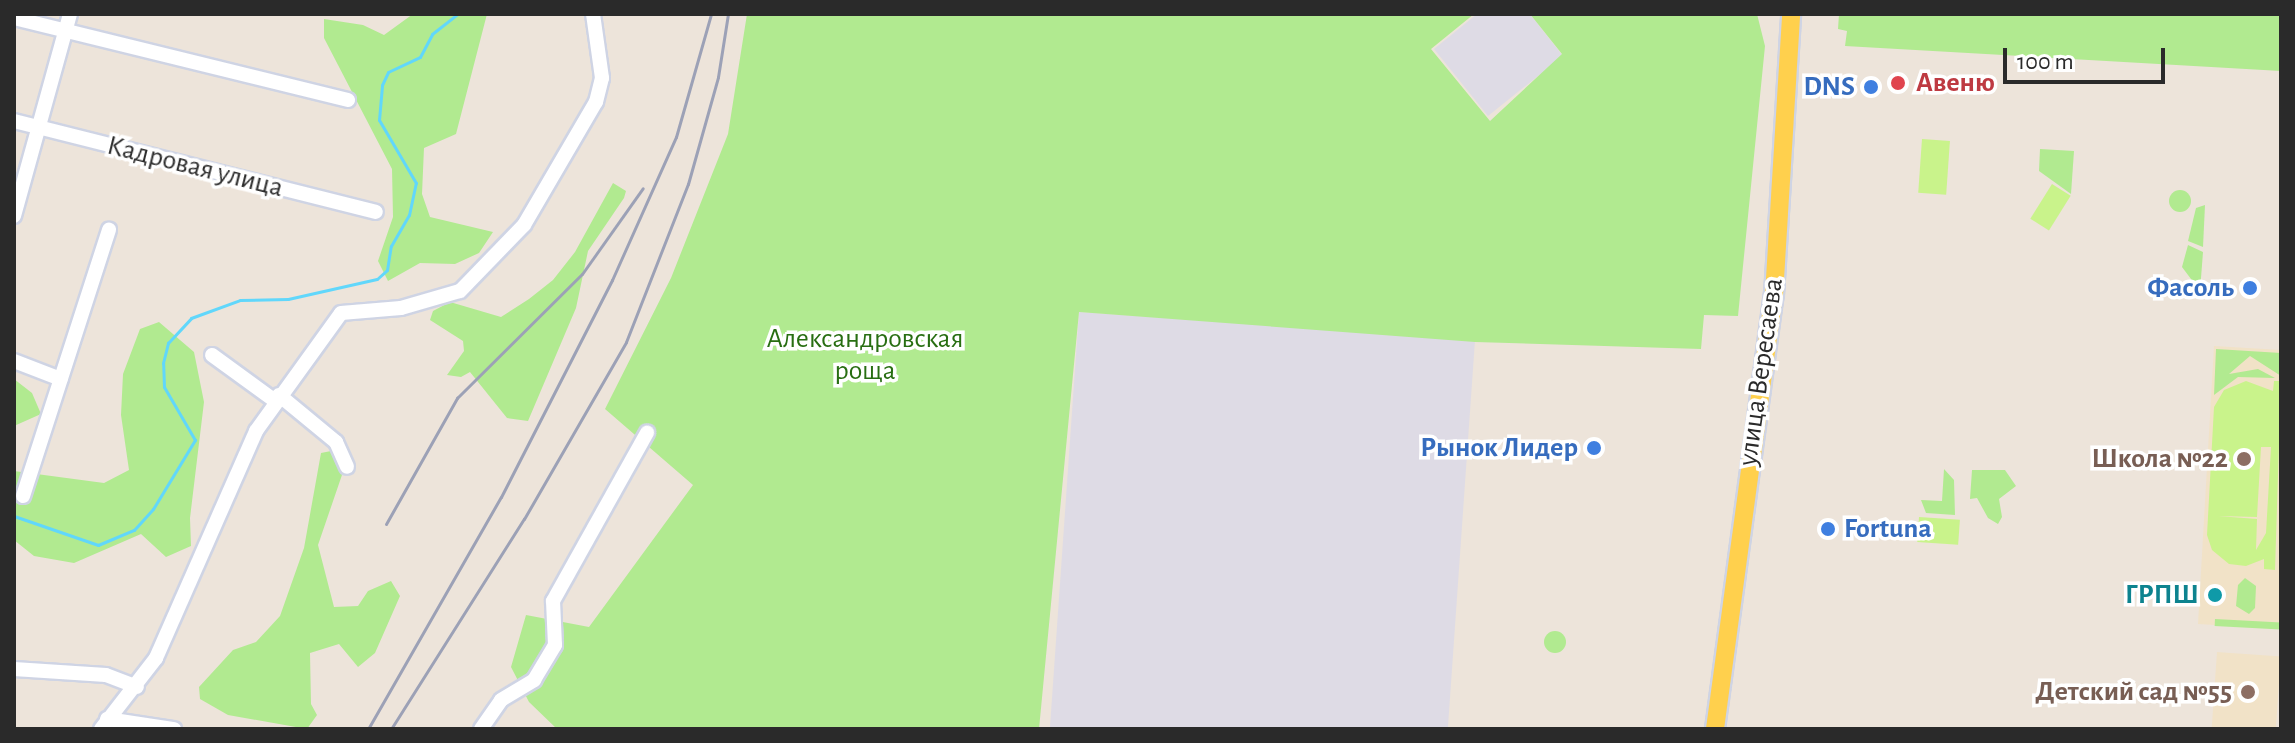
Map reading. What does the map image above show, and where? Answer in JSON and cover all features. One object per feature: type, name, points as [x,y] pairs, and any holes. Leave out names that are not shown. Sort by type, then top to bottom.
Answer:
[{"type":"main road","name":"улица Вересаева","points":[[1715,729],[1774,295],[1791,14]]},
{"type":"street","points":[[14,216],[41,128],[70,14]]},
{"type":"street","points":[[104,724],[137,687],[277,398],[341,313],[401,308],[460,291],[524,225],[596,102],[602,78],[593,14]]},
{"type":"street","points":[[14,18],[348,100]]},
{"type":"street","name":"Кадровая улица","points":[[14,121],[376,212]]},
{"type":"street","points":[[23,496],[109,230]]},
{"type":"street","points":[[212,355],[336,442],[347,467]]},
{"type":"street","points":[[14,361],[61,379]]},
{"type":"street","points":[[481,729],[501,700],[534,680],[555,645],[553,601],[647,433]]},
{"type":"street","points":[[14,669],[106,675],[137,687]]},
{"type":"street","points":[[104,724],[174,729]]},
{"type":"shaded area","points":[[1477,14],[1530,14],[1563,56],[1488,116],[1434,49]]},
{"type":"shaded area","points":[[1079,312],[1475,340],[1448,729],[1050,729]]},
{"type":"shaded area","name":"Школа №22","points":[[2214,346],[2281,350],[2281,629],[2198,624]]},
{"type":"shaded area","name":"Детский сад №55","points":[[2217,652],[2281,656],[2276,729],[2212,729]]},
{"type":"green space","points":[[413,14],[487,14],[456,134],[424,148],[422,194],[430,217],[493,232],[479,253],[455,264],[420,263],[388,281],[378,261],[393,217],[392,169],[324,38],[324,19],[363,25],[384,35]]},
{"type":"green space","name":"Александровская роща","points":[[747,14],[1474,14],[1431,49],[1490,121],[1562,54],[1530,14],[1757,14],[1765,46],[1738,316],[1704,315],[1701,349],[1475,342],[1079,312],[1039,729],[557,729],[529,702],[511,667],[526,615],[589,627],[693,485],[605,409],[671,278],[728,134]]},
{"type":"green space","points":[[1839,14],[2281,14],[2281,71],[1845,46],[1847,31],[1838,29]]},
{"type":"green space","points":[[1922,139],[1950,141],[1946,195],[1918,193]]},
{"type":"green space","points":[[2040,149],[2074,151],[2071,194],[2039,171]]},
{"type":"green space","points":[[613,183],[626,191],[624,198],[588,251],[576,308],[528,421],[507,418],[470,372],[461,377],[447,375],[464,351],[463,341],[430,320],[433,311],[450,302],[501,317],[529,299],[553,280],[575,252]]},
{"type":"green space","points":[[2052,184],[2071,196],[2049,230],[2030,219]]},
{"type":"green space","points":[[2176,190],[2184,190],[2191,201],[2184,212],[2176,212],[2169,205],[2169,197]]},
{"type":"green space","points":[[2205,205],[2203,247],[2188,241],[2196,208]]},
{"type":"green space","points":[[2188,245],[2203,252],[2200,291],[2182,267]]},
{"type":"green space","points":[[159,322],[194,352],[204,402],[190,518],[191,546],[166,557],[141,534],[74,563],[34,556],[14,540],[14,471],[104,483],[129,470],[121,415],[123,374],[140,329]]},
{"type":"green space","points":[[2216,349],[2281,353],[2281,376],[2250,356],[2229,374],[2258,369],[2275,378],[2238,377],[2214,395]]},
{"type":"green space","points":[[14,379],[32,393],[41,414],[14,426]]},
{"type":"green space","points":[[2246,381],[2273,391],[2274,381],[2281,381],[2275,570],[2264,569],[2264,559],[2246,566],[2229,564],[2212,550],[2207,535],[2214,407],[2224,390]],"holes":[[[2261,447],[2271,447],[2266,533],[2256,550],[2257,519],[2218,516],[2257,517]]]},
{"type":"green space","points":[[336,450],[343,472],[318,545],[334,607],[358,606],[368,591],[391,581],[400,596],[375,653],[358,667],[339,644],[310,653],[311,704],[317,715],[307,729],[228,715],[200,699],[199,687],[233,650],[256,642],[280,616],[304,548],[321,453]]},
{"type":"green space","points":[[1944,469],[1954,480],[1955,515],[1926,513],[1921,500],[1942,501]]},
{"type":"green space","points":[[1972,470],[2005,470],[2016,486],[1999,499],[2002,517],[1998,524],[1988,518],[1977,498],[1970,499]]},
{"type":"green space","points":[[1919,517],[1960,520],[1958,545],[1917,542]]},
{"type":"green space","points":[[2245,578],[2256,586],[2255,608],[2249,614],[2236,606],[2238,585]]},
{"type":"green space","points":[[2215,619],[2281,622],[2281,629],[2215,626]]},
{"type":"green space","points":[[1551,631],[1559,631],[1566,642],[1559,653],[1551,653],[1544,646],[1544,638]]},
{"type":"waterway","points":[[14,516],[98,545],[134,530],[153,509],[195,440],[164,387],[163,363],[168,343],[191,318],[240,300],[288,299],[377,279],[387,270],[391,246],[409,215],[416,183],[379,120],[382,85],[388,72],[420,57],[432,34],[458,14]]},
{"type":"railway","points":[[368,729],[501,497],[612,280],[676,137],[711,14]]},
{"type":"railway","points":[[391,729],[524,519],[626,342],[688,184],[718,77],[728,14]]},
{"type":"railway","points":[[386,524],[457,398],[582,274],[643,188]]},
{"type":"place","name":"Авеню","points":[[1898,83]]},
{"type":"place","name":"DNS","points":[[1871,87]]},
{"type":"place","name":"Фасоль","points":[[2250,288]]},
{"type":"place","name":"Рынок Лидер","points":[[1594,448]]},
{"type":"place","name":"Школа №22","points":[[2244,459]]},
{"type":"place","name":"Fortuna","points":[[1828,529]]},
{"type":"place","name":"ГРПШ","points":[[2215,595]]},
{"type":"place","name":"Детский сад №55","points":[[2248,692]]}]
